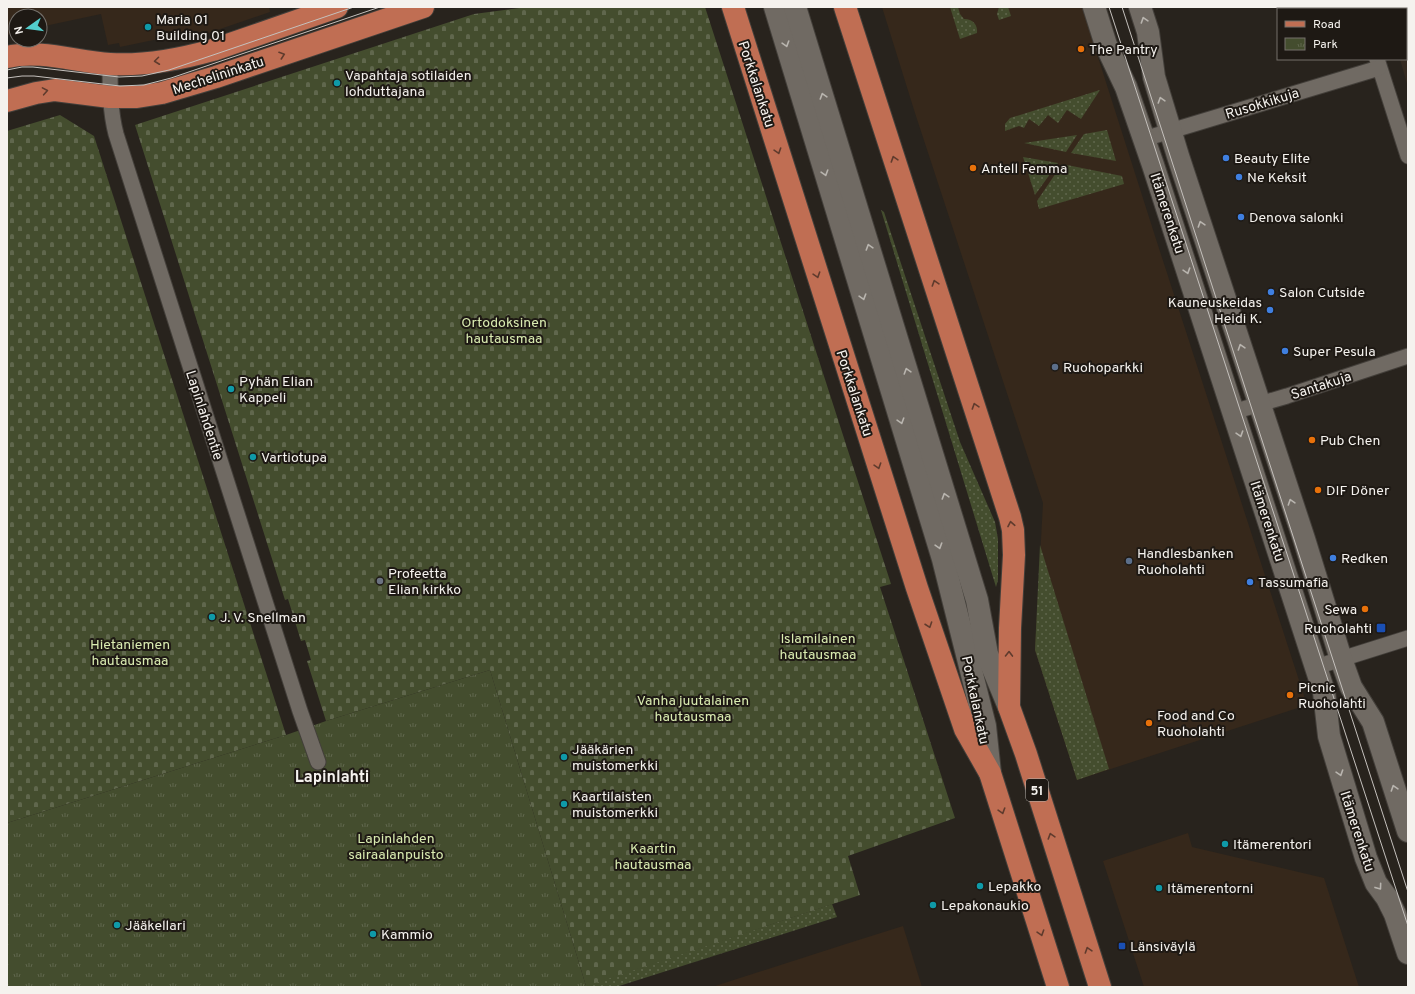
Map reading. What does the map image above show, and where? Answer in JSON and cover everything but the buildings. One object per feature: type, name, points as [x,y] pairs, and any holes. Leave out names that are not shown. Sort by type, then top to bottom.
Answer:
[{"type":"main road","name":"Mechelininkatu","points":[[7,57],[19,54],[35,55],[110,64],[158,61],[195,55],[337,7]]},
{"type":"main road","name":"Mechelininkatu","points":[[7,101],[36,93],[55,90],[110,97],[137,97],[178,89],[423,7]]},
{"type":"main road","name":"Porkkalankatu","points":[[733,7],[919,596],[965,729],[990,774],[1058,987]]},
{"type":"main road","name":"Porkkalankatu","points":[[845,7],[1010,517],[1013,530],[1014,555],[1010,628],[1009,707],[1026,754],[1100,987]]},
{"type":"street","name":"Porkkalankatu","points":[[775,7],[824,134],[977,600],[987,654],[1009,707]]},
{"type":"street","name":"Porkkalankatu","points":[[796,7],[824,134],[943,559],[984,726],[990,774]]},
{"type":"street","name":"Itämerenkatu","points":[[1094,7],[1106,45],[1122,79],[1144,139],[1324,692],[1329,736],[1364,851],[1376,883],[1387,898],[1395,914],[1408,954]]},
{"type":"street","name":"Itämerenkatu","points":[[1140,7],[1148,32],[1154,77],[1341,659],[1351,686],[1373,722],[1408,831]]},
{"type":"street","name":"Rusokkikuja","points":[[1144,139],[1378,63]]},
{"type":"street","points":[[1378,63],[1408,156]]},
{"type":"street","name":"Lapinlahdentie","points":[[110,64],[110,97],[112,116],[118,142],[300,711],[318,762]]},
{"type":"street","name":"Santakuja","points":[[1233,412],[1408,356]]},
{"type":"street","points":[[1316,667],[1408,638]]},
{"type":"shaded area","name":"Maria 01 Building 01","points":[[7,7],[269,7],[270,12],[194,38],[192,32],[120,47],[119,43],[108,45],[101,14],[48,25],[48,8],[8,8],[7,35]]},
{"type":"shaded area","points":[[882,7],[1082,7],[1307,705],[1077,780],[1035,650],[1043,503],[915,113]]},
{"type":"shaded area","points":[[1408,7],[1408,87],[1400,60],[1407,60],[1407,8],[1384,8]]},
{"type":"shaded area","points":[[1188,833],[1192,847],[1324,878],[1359,987],[1144,987],[1103,861]]},
{"type":"shaded area","points":[[903,926],[922,987],[712,987],[849,943]]},
{"type":"green space","name":"Ortodoksinen hautausmaa","points":[[527,7],[705,7],[891,584],[880,587],[955,818],[848,856],[860,895],[586,986],[490,670],[326,721],[307,661],[311,660],[305,640],[301,641],[288,599],[285,600],[135,125],[474,14]]},
{"type":"green space","points":[[950,7],[958,7],[960,14],[964,19],[970,20],[977,27],[977,33],[960,39]]},
{"type":"green space","points":[[999,7],[1008,7],[1011,16],[999,20],[997,14]]},
{"type":"green space","points":[[1100,90],[1081,119],[1067,110],[1058,123],[1048,115],[1039,126],[1029,119],[1024,128],[1019,126],[1005,131],[1005,124],[1010,118]]},
{"type":"green space","name":"Hietaniemen hautausmaa","points":[[60,115],[94,136],[286,735],[7,823],[7,131]]},
{"type":"green space","points":[[1107,130],[1116,161],[1071,153],[1084,134]]},
{"type":"green space","points":[[1077,135],[1066,152],[1024,143]]},
{"type":"green space","points":[[1023,157],[1058,163],[1035,195]]},
{"type":"green space","points":[[1062,164],[1122,176],[1124,184],[1039,209],[1037,201]]},
{"type":"green space","points":[[881,210],[884,212],[960,442],[995,522],[998,539],[998,580],[996,587]]},
{"type":"green space","points":[[1040,545],[1109,769],[1077,780],[1035,650]]},
{"type":"green space","name":"Lapinlahden sairaalanpuisto","points":[[490,670],[586,986],[7,987],[7,823]]},
{"type":"green space","points":[[832,904],[837,917],[616,987],[581,987]]},
{"type":"tram line","points":[[7,70],[22,67],[33,67],[119,77],[142,76],[169,70],[354,7]]},
{"type":"tram line","points":[[7,78],[34,76],[120,86],[144,85],[171,78],[380,7]]},
{"type":"tram line","points":[[1109,7],[1408,926]]},
{"type":"tram line","points":[[1122,7],[1408,892]]},
{"type":"place","name":"Maria 01 Building 01","points":[[148,27]]},
{"type":"place","name":"The Pantry","points":[[1081,49]]},
{"type":"place","name":"Vapahtaja sotilaiden lohduttajana","points":[[337,83]]},
{"type":"place","name":"Beauty Elite","points":[[1226,158]]},
{"type":"place","name":"Antell Femma","points":[[973,168]]},
{"type":"place","name":"Ne Keksit","points":[[1239,177]]},
{"type":"place","name":"Denova salonki","points":[[1241,217]]},
{"type":"place","name":"Salon Cutside","points":[[1271,292]]},
{"type":"place","name":"Kauneuskeidas Heidi K.","points":[[1270,310]]},
{"type":"place","name":"Super Pesula","points":[[1285,351]]},
{"type":"place","name":"Ruohoparkki","points":[[1055,367]]},
{"type":"place","name":"Pyhän Elian Kappeli","points":[[231,389]]},
{"type":"place","name":"Pub Chen","points":[[1312,440]]},
{"type":"place","name":"Vartiotupa","points":[[253,457]]},
{"type":"place","name":"DIF Döner","points":[[1318,490]]},
{"type":"place","name":"Redken","points":[[1333,558]]},
{"type":"place","name":"Handlesbanken Ruoholahti","points":[[1129,561]]},
{"type":"place","name":"Profeetta Elian kirkko","points":[[380,581]]},
{"type":"place","name":"Tassumafia","points":[[1250,582]]},
{"type":"place","name":"Sewa","points":[[1365,609]]},
{"type":"place","name":"J. V. Snellman","points":[[212,617]]},
{"type":"place","name":"Ruoholahti","points":[[1381,628]]},
{"type":"place","name":"Picnic Ruoholahti","points":[[1290,695]]},
{"type":"place","name":"Food and Co Ruoholahti","points":[[1149,723]]},
{"type":"place","name":"Jääkärien muistomerkki","points":[[564,757]]},
{"type":"place","name":"Kaartilaisten muistomerkki","points":[[564,804]]},
{"type":"place","name":"Itämerentori","points":[[1225,844]]},
{"type":"place","name":"Lepakko","points":[[980,886]]},
{"type":"place","name":"Itämerentorni","points":[[1159,888]]},
{"type":"place","name":"Lepakonaukio","points":[[933,905]]},
{"type":"place","name":"Jääkellari","points":[[117,925]]},
{"type":"place","name":"Kammio","points":[[373,934]]},
{"type":"place","name":"Länsiväylä","points":[[1122,946]]},
{"type":"district","name":"Lapinlahti","points":[[332,776]]},
{"type":"park label","name":"Islamilainen hautausmaa","points":[[818,646]]},
{"type":"park label","name":"Vanha juutalainen hautausmaa","points":[[693,708]]},
{"type":"park label","name":"Kaartin hautausmaa","points":[[653,856]]}]
